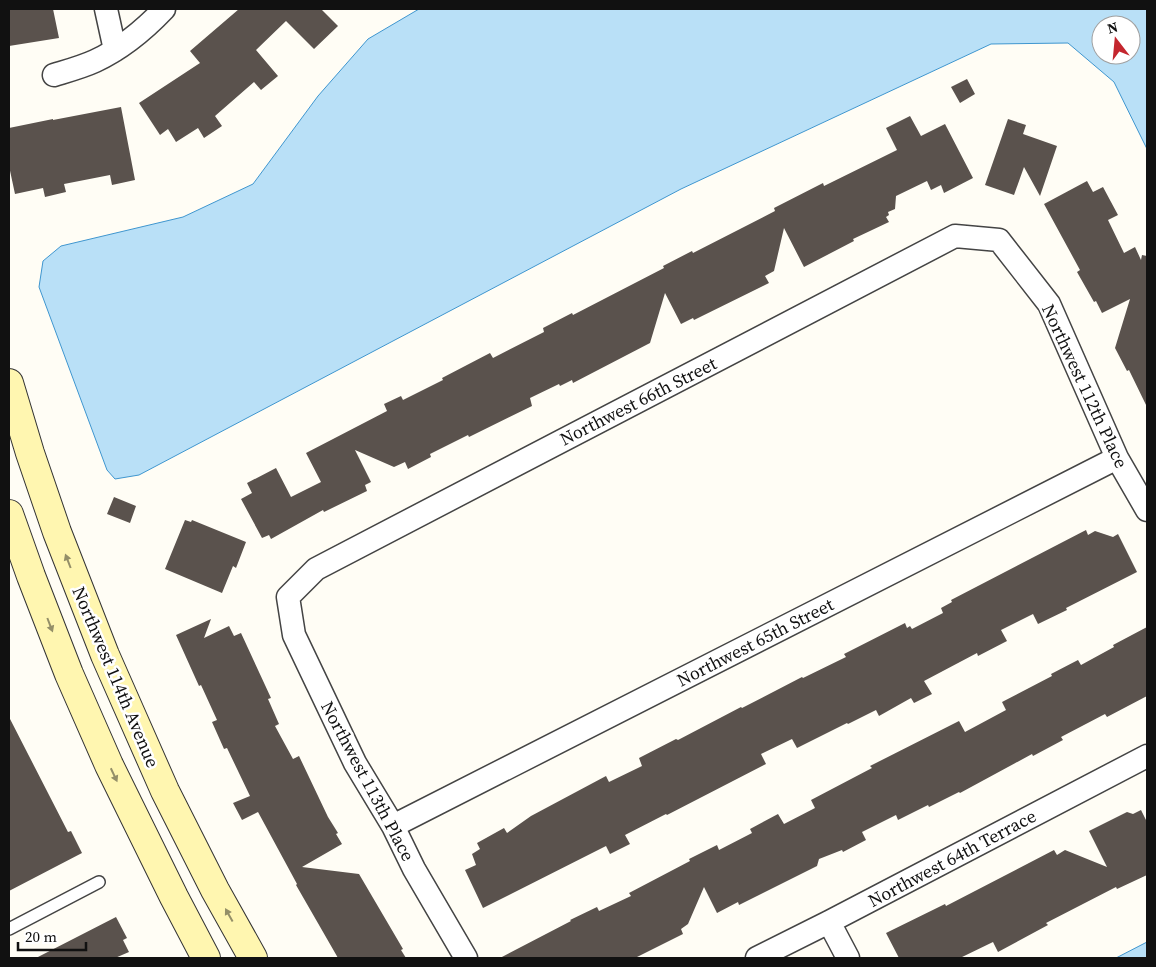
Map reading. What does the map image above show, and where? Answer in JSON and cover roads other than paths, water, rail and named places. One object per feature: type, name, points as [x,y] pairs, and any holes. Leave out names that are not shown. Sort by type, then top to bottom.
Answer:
[{"type":"street","points":[[106,9],[115,50]]},
{"type":"street","points":[[54,75],[96,61],[115,50],[148,26],[164,9]]},
{"type":"street","name":"Northwest 66th Street","points":[[288,596],[316,569],[955,236],[999,240]]},
{"type":"street","name":"Northwest 112th Place","points":[[999,240],[1049,304],[1117,458],[1147,510]]},
{"type":"street","name":"Northwest 114th Avenue","points":[[9,383],[57,532],[109,664],[165,791],[211,882],[253,958]]},
{"type":"street","name":"Northwest 65th Street","points":[[393,826],[1117,458]]},
{"type":"street","points":[[9,514],[30,576],[69,674],[101,747],[144,837],[206,958]]},
{"type":"street","name":"Northwest 113th Place","points":[[288,596],[294,635],[355,763],[393,826],[414,869],[466,958]]},
{"type":"street","name":"Northwest 64th Terrace","points":[[757,958],[1147,756]]},
{"type":"street","points":[[829,922],[848,958]]},
{"type":"lane","points":[[9,929],[99,882]]},
{"type":"water","points":[[419,9],[1147,9],[1147,149],[1114,82],[1094,65],[1141,65],[1141,15],[1091,15],[1091,62],[1068,43],[991,44],[681,189],[139,475],[115,479],[107,470],[39,287],[43,261],[61,246],[183,217],[253,184],[318,96],[368,39]]},
{"type":"water","points":[[1147,942],[1147,958],[1116,958]]}]
